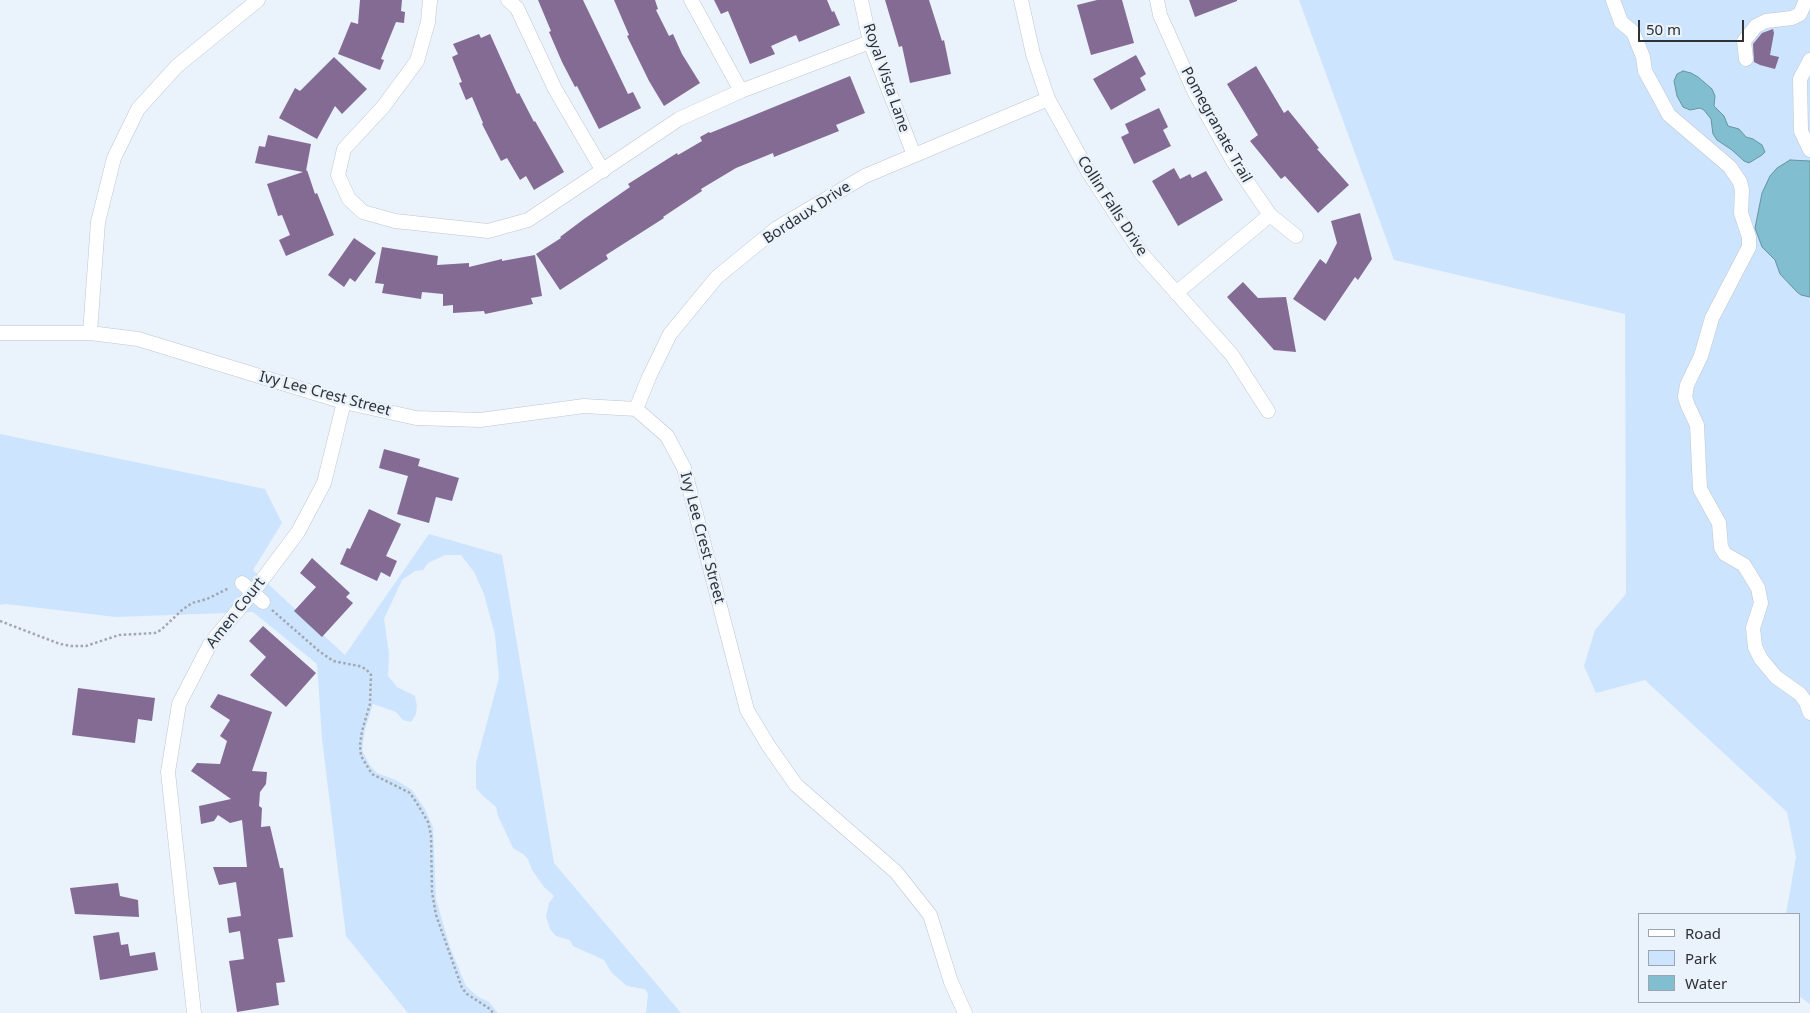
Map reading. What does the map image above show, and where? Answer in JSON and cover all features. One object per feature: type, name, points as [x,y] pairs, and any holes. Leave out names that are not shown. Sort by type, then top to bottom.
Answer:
[{"type":"street","points":[[90,333],[98,222],[114,158],[138,109],[177,66],[258,0]]},
{"type":"street","points":[[430,0],[428,22],[418,61],[383,107],[344,149],[338,175],[349,200],[363,212],[395,221],[488,231],[528,220],[679,119],[741,92],[870,42]]},
{"type":"street","points":[[508,0],[518,8],[554,89],[603,171]]},
{"type":"street","points":[[691,0],[741,92]]},
{"type":"street","name":"Royal Vista Lane","points":[[861,0],[870,42],[914,155]]},
{"type":"street","name":"Collin Falls Drive","points":[[1021,0],[1033,54],[1048,98],[1089,173],[1141,253],[1232,355],[1268,411]]},
{"type":"street","name":"Pomegranate Trail","points":[[1157,0],[1160,15],[1194,91],[1234,161],[1270,215],[1296,236]]},
{"type":"street","points":[[1612,0],[1622,22],[1633,32],[1643,57],[1645,71],[1669,116],[1730,167],[1740,182],[1742,190],[1741,214],[1750,237],[1749,247],[1712,318],[1698,364],[1687,385],[1685,397],[1697,425],[1700,488],[1719,523],[1721,547],[1725,554],[1744,565],[1758,588],[1761,603],[1753,628],[1754,647],[1776,677],[1800,694],[1806,702],[1810,714]]},
{"type":"street","points":[[1746,59],[1744,41],[1756,26],[1777,19],[1792,18],[1800,14],[1808,0]]},
{"type":"street","points":[[1810,60],[1800,79],[1801,131],[1810,150]]},
{"type":"street","name":"Bordaux Drive","points":[[636,409],[649,376],[670,334],[717,277],[778,228],[865,176],[1048,98]]},
{"type":"street","points":[[1176,293],[1270,215]]},
{"type":"street","name":"Ivy Lee Crest Street","points":[[0,333],[90,333],[138,339],[344,402],[416,418],[480,420],[584,406],[636,409],[667,436],[684,468],[747,710],[768,745],[796,785],[896,872],[930,915],[951,982],[965,1013]]},
{"type":"street","name":"Amen Court","points":[[194,1013],[168,772],[180,704],[210,644],[258,597],[298,532],[324,483],[344,402]]},
{"type":"street","points":[[242,582],[258,597]]},
{"type":"path","points":[[0,621],[60,644],[86,646],[119,635],[155,633],[192,603],[207,599],[234,584],[242,582]]},
{"type":"path","points":[[258,597],[333,661],[359,666],[366,669],[371,675],[370,704],[360,745],[362,756],[372,774],[410,793],[428,822],[431,835],[432,892],[436,915],[462,988],[467,994],[493,1013]]},
{"type":"green space","points":[[1299,0],[1810,0],[1810,1004],[1800,997],[1800,913],[1786,913],[1796,857],[1787,812],[1645,680],[1596,693],[1584,666],[1595,630],[1626,594],[1625,314],[1394,260]]},
{"type":"green space","points":[[0,434],[265,489],[282,523],[253,570],[345,655],[429,534],[502,555],[554,863],[681,1013],[646,1013],[648,994],[645,989],[627,986],[612,973],[604,960],[573,946],[570,940],[556,936],[550,929],[546,916],[549,903],[554,896],[544,887],[532,870],[528,859],[513,848],[498,816],[496,807],[476,788],[476,763],[499,678],[495,635],[484,594],[474,572],[461,555],[445,555],[428,563],[423,570],[415,571],[402,580],[384,619],[389,654],[388,676],[397,687],[415,696],[416,714],[411,722],[403,720],[396,712],[373,704],[365,729],[362,750],[369,764],[377,773],[396,780],[412,790],[425,809],[433,827],[436,899],[450,947],[466,986],[477,996],[489,1002],[498,1013],[408,1013],[346,936],[322,738],[317,664],[253,612],[116,617],[6,604],[0,605]]},
{"type":"water","points":[[1683,71],[1698,77],[1712,89],[1715,96],[1714,106],[1724,116],[1728,126],[1739,129],[1746,137],[1762,145],[1765,152],[1762,155],[1749,163],[1744,161],[1717,140],[1713,134],[1711,119],[1704,110],[1700,108],[1690,110],[1683,107],[1677,96],[1674,81],[1677,74]]},
{"type":"water","points":[[1790,160],[1810,161],[1810,297],[1797,292],[1780,274],[1775,260],[1762,247],[1755,228],[1762,193],[1770,176],[1777,168]]},
{"type":"building","points":[[360,0],[402,0],[401,11],[405,12],[404,23],[396,22],[381,59],[384,60],[380,70],[338,54],[351,22],[358,24]]},
{"type":"building","points":[[538,0],[583,0],[628,94],[633,92],[641,108],[599,129],[577,86],[575,87],[562,62]]},
{"type":"building","points":[[614,0],[655,0],[658,9],[656,10],[669,36],[673,34],[682,54],[700,83],[664,106],[649,81],[627,36],[629,35]]},
{"type":"building","points":[[714,0],[827,0],[840,25],[799,42],[796,35],[771,46],[775,54],[750,64],[728,11],[721,14]]},
{"type":"building","points":[[885,0],[929,0],[942,41],[944,40],[951,74],[910,83],[902,46],[899,47]]},
{"type":"building","points":[[1097,0],[1122,0],[1134,43],[1091,55],[1077,5]]},
{"type":"building","points":[[1189,0],[1237,0],[1237,1],[1195,17]]},
{"type":"building","points":[[1773,29],[1770,55],[1779,57],[1775,69],[1754,62],[1753,44],[1762,33]]},
{"type":"building","points":[[479,34],[481,38],[490,34],[517,94],[519,93],[564,172],[534,190],[526,176],[520,180],[507,158],[501,161],[482,124],[472,97],[466,100],[459,83],[462,82],[452,57],[458,54],[453,44]]},
{"type":"building","points":[[1136,55],[1146,74],[1140,78],[1146,90],[1111,110],[1093,79]]},
{"type":"building","points":[[334,57],[367,89],[342,114],[335,106],[317,139],[279,118],[295,88],[300,91]]},
{"type":"building","points":[[1256,66],[1284,113],[1288,110],[1319,148],[1317,149],[1349,185],[1318,213],[1285,176],[1281,179],[1250,141],[1258,135],[1227,84]]},
{"type":"building","points":[[850,76],[865,113],[836,125],[839,131],[774,157],[773,153],[736,168],[701,189],[702,191],[664,218],[606,255],[608,259],[560,290],[536,254],[630,187],[628,184],[677,153],[678,155],[702,141],[700,137]]},
{"type":"building","points":[[1159,108],[1168,127],[1163,130],[1171,146],[1134,164],[1121,137],[1129,133],[1125,124]]},
{"type":"building","points":[[268,135],[311,144],[306,171],[334,235],[286,256],[279,240],[290,235],[282,215],[278,216],[267,184],[303,172],[255,163],[259,146],[265,147]]},
{"type":"building","points":[[1174,168],[1180,179],[1190,174],[1192,178],[1206,171],[1223,200],[1178,226],[1152,181]]},
{"type":"building","points":[[1360,213],[1372,259],[1358,280],[1355,277],[1325,321],[1293,299],[1320,259],[1326,264],[1337,243],[1331,221]]},
{"type":"building","points":[[354,238],[376,253],[355,282],[350,278],[344,287],[328,275]]},
{"type":"building","points":[[382,247],[438,256],[437,265],[469,263],[469,267],[502,259],[502,261],[535,255],[542,296],[531,298],[533,304],[485,314],[484,311],[453,313],[453,305],[443,306],[443,294],[422,292],[421,299],[382,293],[384,284],[375,283]]},
{"type":"building","points":[[1243,282],[1258,298],[1286,297],[1296,352],[1274,350],[1227,297]]},
{"type":"building","points":[[384,449],[420,459],[418,466],[459,478],[452,501],[436,497],[429,523],[397,514],[408,476],[379,468]]},
{"type":"building","points":[[369,509],[401,524],[386,556],[397,561],[390,577],[381,572],[377,581],[340,564],[347,548],[350,549]]},
{"type":"building","points":[[312,558],[350,593],[346,597],[353,603],[322,637],[294,611],[316,587],[300,573]]},
{"type":"building","points":[[263,626],[316,673],[286,707],[250,675],[266,657],[249,641]]},
{"type":"building","points":[[78,688],[155,698],[152,721],[138,719],[135,743],[72,735]]},
{"type":"building","points":[[218,694],[272,712],[252,771],[267,772],[266,784],[260,792],[259,806],[262,808],[261,827],[270,826],[280,868],[283,868],[293,937],[278,939],[285,982],[276,983],[279,1005],[237,1012],[229,961],[244,959],[240,931],[229,933],[227,918],[241,916],[236,882],[219,885],[213,867],[247,867],[242,820],[230,823],[218,815],[214,821],[201,824],[199,806],[231,799],[191,771],[197,763],[220,764],[227,741],[220,736],[230,720],[210,707]]},
{"type":"building","points":[[118,883],[120,896],[138,900],[139,917],[75,914],[70,888]]},
{"type":"building","points":[[119,932],[121,945],[128,944],[130,956],[155,952],[158,970],[100,980],[93,936]]}]
